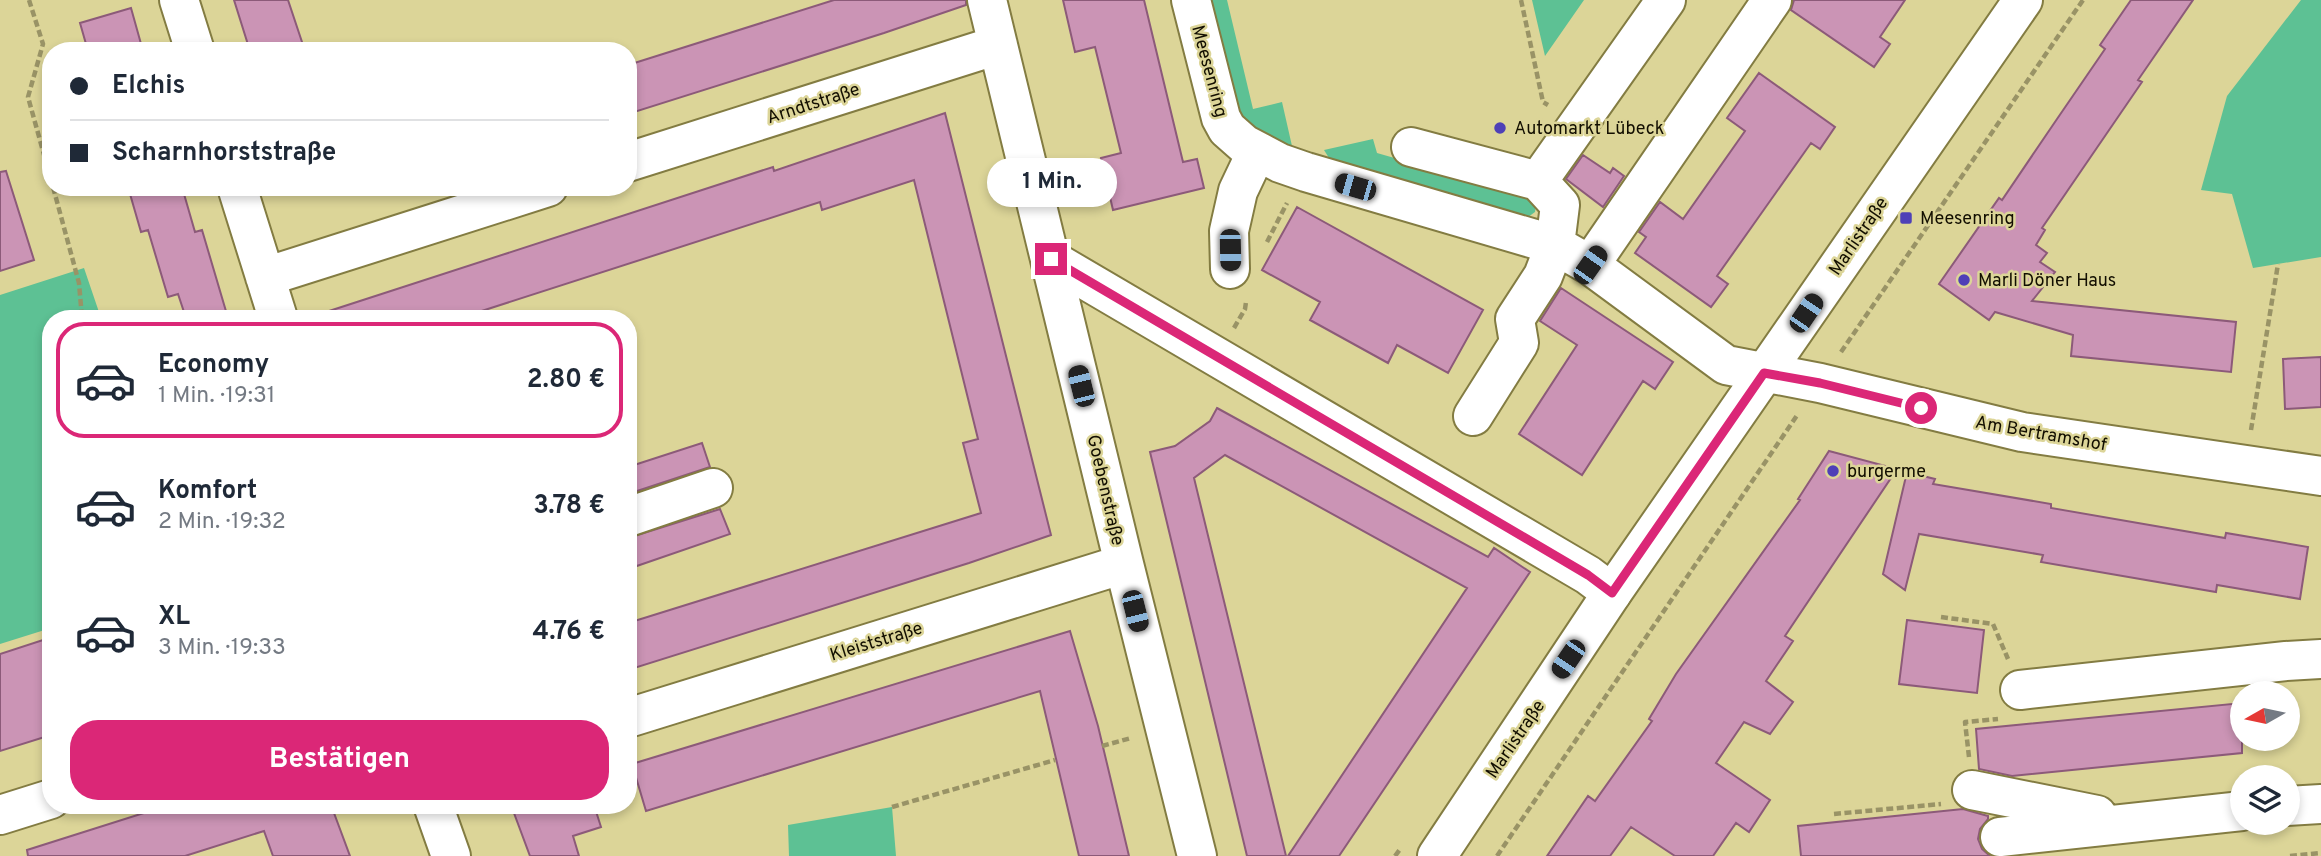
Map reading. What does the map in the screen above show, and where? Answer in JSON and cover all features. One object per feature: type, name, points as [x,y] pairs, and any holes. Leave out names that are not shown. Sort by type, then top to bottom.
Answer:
[{"type":"street","points":[[179,0],[192,42]]},
{"type":"street","name":"Goebenstraße","points":[[987,0],[1197,856]]},
{"type":"street","name":"Meesenring","points":[[1192,0],[1221,118],[1234,136],[1256,151],[1306,172],[1555,245],[1590,265],[1726,365],[1764,373]]},
{"type":"street","points":[[1538,181],[1666,0]]},
{"type":"street","points":[[1590,265],[1772,0]]},
{"type":"street","name":"Marlistraße","points":[[1437,856],[1612,593],[2023,0]]},
{"type":"street","name":"Arndtstraße","points":[[637,159],[998,45]]},
{"type":"street","points":[[1411,146],[1538,181],[1560,205],[1555,245],[1543,276],[1515,319],[1519,343],[1473,416]]},
{"type":"street","points":[[1230,269],[1229,231],[1238,191],[1256,151]]},
{"type":"street","points":[[240,196],[275,310]]},
{"type":"street","points":[[265,277],[520,196]]},
{"type":"street","points":[[1051,259],[1588,575],[1612,593]]},
{"type":"street","name":"Am Bertramshof","points":[[1764,373],[1820,383],[2022,432],[2321,476]]},
{"type":"street","points":[[637,514],[713,488]]},
{"type":"street","name":"Kleiststraße","points":[[637,715],[1124,564]]},
{"type":"street","points":[[2010,704],[2286,661],[2321,659]]},
{"type":"street","points":[[1972,790],[2133,822]]},
{"type":"street","points":[[0,816],[42,802]]},
{"type":"street","points":[[2300,805],[2321,804]]},
{"type":"street","points":[[2000,837],[2230,812]]},
{"type":"street","points":[[436,814],[451,856]]},
{"type":"path","points":[[29,0],[42,42]]},
{"type":"path","points":[[1521,0],[1543,102],[1578,124]]},
{"type":"path","points":[[1497,856],[2083,0]]},
{"type":"path","points":[[42,48],[28,97],[42,148]]},
{"type":"path","points":[[55,196],[79,283],[81,310]]},
{"type":"path","points":[[2246,466],[2278,264]]},
{"type":"path","points":[[1834,814],[1973,800],[1965,722],[2010,704],[1993,624],[1941,617]]},
{"type":"path","points":[[892,807],[1055,760]]},
{"type":"path","points":[[2290,856],[2321,853]]},
{"type":"green space","points":[[1204,0],[1227,0],[1253,109],[1282,102],[1292,146],[1290,150],[1243,128]]},
{"type":"green space","points":[[1532,0],[1584,0],[1545,56]]},
{"type":"green space","points":[[2301,0],[2321,0],[2321,257],[2253,268],[2232,194],[2201,190],[2227,96]]},
{"type":"green space","points":[[1373,139],[1377,153],[1530,197],[1536,205],[1535,212],[1524,220],[1334,166],[1324,150]]},
{"type":"green space","points":[[84,268],[98,310],[42,310],[42,631],[0,644],[0,295]]},
{"type":"green space","points":[[892,807],[896,856],[789,856],[788,825]]},
{"type":"building","points":[[234,0],[288,0],[302,42],[247,42]]},
{"type":"building","points":[[834,0],[966,0],[966,5],[884,33],[637,111],[637,62]]},
{"type":"building","points":[[1063,0],[1144,0],[1183,162],[1197,159],[1204,188],[1113,210],[1101,158],[1121,153],[1095,47],[1075,52]]},
{"type":"building","points":[[1794,0],[1905,0],[1880,37],[1890,44],[1874,67],[1791,10]]},
{"type":"building","points":[[2131,0],[2193,0],[2138,80],[2142,82],[2042,228],[2045,230],[2036,245],[2047,253],[2040,262],[2055,272],[2032,301],[2236,322],[2231,372],[2071,356],[2073,335],[1995,312],[1989,320],[1939,284],[1999,198],[2002,200],[2105,49],[2100,45]]},
{"type":"building","points":[[131,8],[140,42],[85,42],[80,23]]},
{"type":"building","points":[[1759,73],[1835,127],[1820,149],[1811,143],[1717,276],[1728,284],[1711,307],[1635,253],[1646,237],[1639,232],[1660,202],[1683,219],[1745,131],[1727,118]]},
{"type":"building","points":[[945,113],[1051,535],[637,667],[637,620],[981,513],[963,443],[978,439],[914,180],[822,210],[820,202],[485,310],[332,310],[773,167],[774,171]]},
{"type":"building","points":[[1583,155],[1610,173],[1613,168],[1624,176],[1603,207],[1566,179]]},
{"type":"building","points":[[6,171],[34,260],[0,271],[0,172]]},
{"type":"building","points":[[131,196],[185,196],[195,232],[202,230],[226,310],[183,310],[178,294],[168,297],[148,230],[141,232]]},
{"type":"building","points":[[1297,207],[1483,310],[1448,373],[1397,345],[1388,363],[1310,320],[1320,302],[1262,270]]},
{"type":"building","points":[[1561,288],[1673,362],[1655,389],[1643,381],[1582,475],[1519,434],[1577,345],[1540,321]]},
{"type":"building","points":[[2321,357],[2321,407],[2285,409],[2283,359]]},
{"type":"building","points":[[1217,408],[1488,557],[1494,548],[1530,572],[1339,856],[1288,856],[1467,588],[1225,455],[1194,478],[1286,856],[1247,856],[1150,452],[1175,446],[1210,421]]},
{"type":"building","points":[[702,443],[710,467],[637,491],[637,464]]},
{"type":"building","points":[[1829,451],[1897,469],[1785,636],[1793,641],[1766,681],[1793,702],[1770,734],[1744,722],[1716,763],[1770,800],[1749,832],[1736,823],[1713,856],[1675,856],[1631,827],[1610,856],[1547,856],[1588,796],[1595,801],[1652,721],[1649,719],[1676,674],[1800,500],[1798,499]]},
{"type":"building","points":[[1907,472],[1935,479],[1933,484],[2051,504],[2051,508],[2225,538],[2226,533],[2308,547],[2300,599],[2217,585],[2216,592],[2041,562],[2043,555],[1919,534],[1905,590],[1883,574]]},
{"type":"building","points":[[720,509],[730,534],[637,566],[637,535]]},
{"type":"building","points":[[1907,620],[1984,630],[1977,693],[1899,684]]},
{"type":"building","points":[[1070,631],[1098,726],[1129,856],[1079,856],[1040,691],[646,811],[637,781],[637,762]]},
{"type":"building","points":[[42,640],[42,738],[0,751],[0,654]]},
{"type":"building","points":[[2230,704],[2230,751],[2242,753],[2012,776],[1979,769],[1976,729]]},
{"type":"building","points":[[1963,809],[1988,816],[1980,829],[1978,839],[1982,849],[1990,856],[1801,856],[1798,826]]},
{"type":"building","points":[[141,814],[334,814],[350,856],[273,856],[264,831],[185,856],[28,856],[27,850]]},
{"type":"building","points":[[514,814],[597,814],[601,827],[573,836],[579,856],[530,856]]},
{"type":"place","name":"Automarkt Lübeck","points":[[1500,128]]},
{"type":"place","name":"Meesenring","points":[[1906,218]]},
{"type":"place","name":"Marli Döner Haus","points":[[1964,280]]},
{"type":"place","name":"burgerme","points":[[1833,471]]},
{"type":"route","points":[[1051,259],[1588,575],[1612,593],[1764,373],[1820,383],[1921,408]]}]
